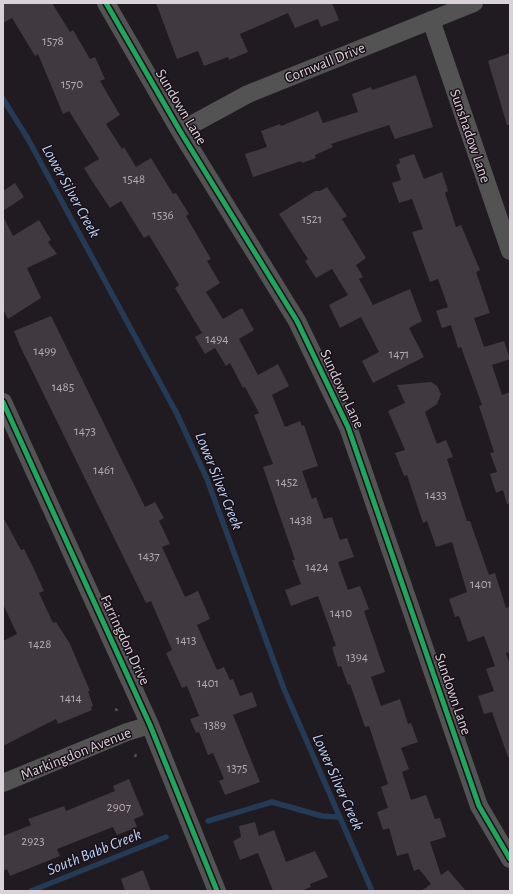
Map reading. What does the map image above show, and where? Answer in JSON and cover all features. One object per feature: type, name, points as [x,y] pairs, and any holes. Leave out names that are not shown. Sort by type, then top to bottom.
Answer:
[{"type":"street","name":"Sundown Lane","points":[[106,3],[180,131],[297,321],[348,427],[479,806],[510,859]]},
{"type":"street","name":"Cornwall Drive","points":[[180,131],[248,94],[474,3]]},
{"type":"street","name":"Sunshadow Lane","points":[[431,20],[510,251]]},
{"type":"street","name":"Farringdon Drive","points":[[3,402],[150,725],[217,891]]},
{"type":"street","name":"Markingdon Avenue","points":[[3,783],[128,732],[150,725]]},
{"type":"building","points":[[3,3],[52,3],[70,32],[73,30],[90,59],[95,57],[105,79],[100,81],[120,115],[106,124],[122,149],[124,147],[136,167],[151,158],[173,194],[176,193],[189,214],[186,216],[211,259],[207,261],[220,283],[206,292],[223,319],[242,308],[254,330],[239,339],[258,375],[278,364],[289,386],[272,395],[285,427],[300,421],[302,426],[304,425],[318,466],[302,471],[312,499],[316,497],[324,519],[332,517],[340,540],[347,538],[354,557],[338,562],[348,590],[360,586],[369,609],[364,611],[385,672],[371,677],[381,706],[400,699],[408,724],[411,723],[418,742],[401,748],[409,769],[402,772],[411,800],[426,795],[435,819],[440,818],[446,837],[430,842],[441,875],[448,870],[466,891],[421,891],[431,884],[419,869],[414,871],[408,853],[397,856],[389,828],[383,830],[377,812],[388,808],[381,787],[388,784],[369,726],[365,727],[350,684],[348,685],[341,666],[338,667],[332,647],[336,646],[318,596],[291,606],[285,590],[301,584],[292,560],[295,560],[263,467],[273,464],[254,415],[259,413],[245,387],[243,388],[230,363],[226,366],[215,348],[205,354],[195,337],[202,333],[175,288],[179,285],[149,235],[144,238],[121,201],[110,208],[92,181],[84,168],[99,159],[69,111],[63,114],[38,54],[35,56],[12,18],[3,23]]},
{"type":"building","points":[[156,3],[332,3],[339,20],[321,27],[318,19],[295,28],[288,13],[240,34],[248,52],[229,60],[228,57],[204,66],[198,51],[177,59]]},
{"type":"building","points":[[510,53],[510,125],[507,125],[488,61]]},
{"type":"building","points":[[416,75],[433,127],[395,139],[389,125],[331,144],[333,147],[315,155],[316,158],[302,163],[301,161],[253,177],[245,154],[267,147],[261,131],[280,124],[281,126],[318,111],[323,123],[358,112],[352,94],[371,87],[372,90]]},
{"type":"building","points":[[414,154],[424,179],[442,172],[448,191],[445,193],[456,227],[461,225],[480,270],[476,272],[490,313],[474,318],[484,347],[504,341],[510,359],[492,365],[502,395],[510,392],[510,503],[507,504],[503,490],[496,493],[490,474],[497,472],[490,453],[494,452],[479,406],[482,405],[461,347],[458,348],[451,325],[442,328],[436,311],[448,307],[438,279],[430,282],[412,232],[423,229],[412,199],[399,203],[392,183],[401,180],[396,165],[400,163],[399,159]]},
{"type":"building","points":[[15,183],[24,197],[3,211],[3,191]]},
{"type":"building","points":[[327,187],[347,216],[342,219],[366,258],[356,265],[363,277],[359,279],[373,305],[410,289],[422,321],[409,328],[424,357],[373,383],[362,361],[379,352],[361,317],[340,328],[329,305],[348,295],[332,269],[316,278],[305,261],[308,259],[279,214],[315,191],[320,191]]},
{"type":"building","points":[[3,216],[13,236],[39,220],[51,240],[48,242],[57,254],[27,268],[41,298],[8,319],[3,309]]},
{"type":"building","points":[[51,316],[145,507],[155,502],[164,518],[159,521],[170,544],[162,547],[185,597],[198,591],[210,619],[197,625],[217,670],[224,667],[230,680],[233,679],[240,696],[252,692],[257,706],[233,715],[260,782],[225,795],[219,781],[224,779],[213,753],[208,755],[199,732],[196,733],[190,719],[199,716],[187,686],[182,688],[166,653],[172,650],[151,601],[146,603],[20,346],[14,331]]},
{"type":"building","points":[[431,382],[437,386],[441,394],[437,404],[425,412],[437,444],[446,440],[453,457],[447,459],[467,521],[470,521],[489,575],[495,573],[506,608],[510,606],[510,652],[506,653],[510,665],[510,757],[508,757],[492,712],[484,714],[478,696],[494,691],[486,669],[495,666],[484,636],[468,642],[459,616],[455,617],[449,599],[467,592],[452,542],[436,547],[427,521],[423,523],[407,475],[404,476],[395,453],[405,450],[388,411],[405,403],[397,385]]},
{"type":"building","points":[[3,517],[21,550],[24,549],[33,567],[44,591],[39,593],[53,623],[56,622],[70,644],[90,691],[88,691],[93,706],[91,707],[92,710],[58,724],[56,719],[3,746],[3,641],[17,634],[3,604]]},
{"type":"building","points":[[129,779],[144,815],[134,819],[137,827],[117,835],[113,827],[57,849],[60,856],[10,876],[7,869],[3,871],[3,836],[31,825],[28,819],[64,806],[66,811],[115,791],[113,786]]},
{"type":"building","points":[[255,822],[259,836],[274,830],[286,862],[315,851],[328,877],[310,884],[311,887],[301,891],[273,891],[258,853],[240,860],[233,841],[241,837],[239,826]]},
{"type":"building","points":[[143,870],[151,891],[125,891],[121,879]]},
{"type":"waterway","name":"Lower Silver Creek","points":[[3,99],[28,139],[177,414],[207,479],[284,689],[372,891]]},
{"type":"waterway","name":"South Babb Creek","points":[[208,821],[272,802],[322,816],[338,817]]},
{"type":"waterway","name":"South Babb Creek","points":[[31,891],[166,837]]},
{"type":"cycle path","points":[[106,3],[180,131],[297,321],[348,427],[479,806],[510,859]]},
{"type":"cycle path","points":[[3,402],[150,725],[217,891]]}]
